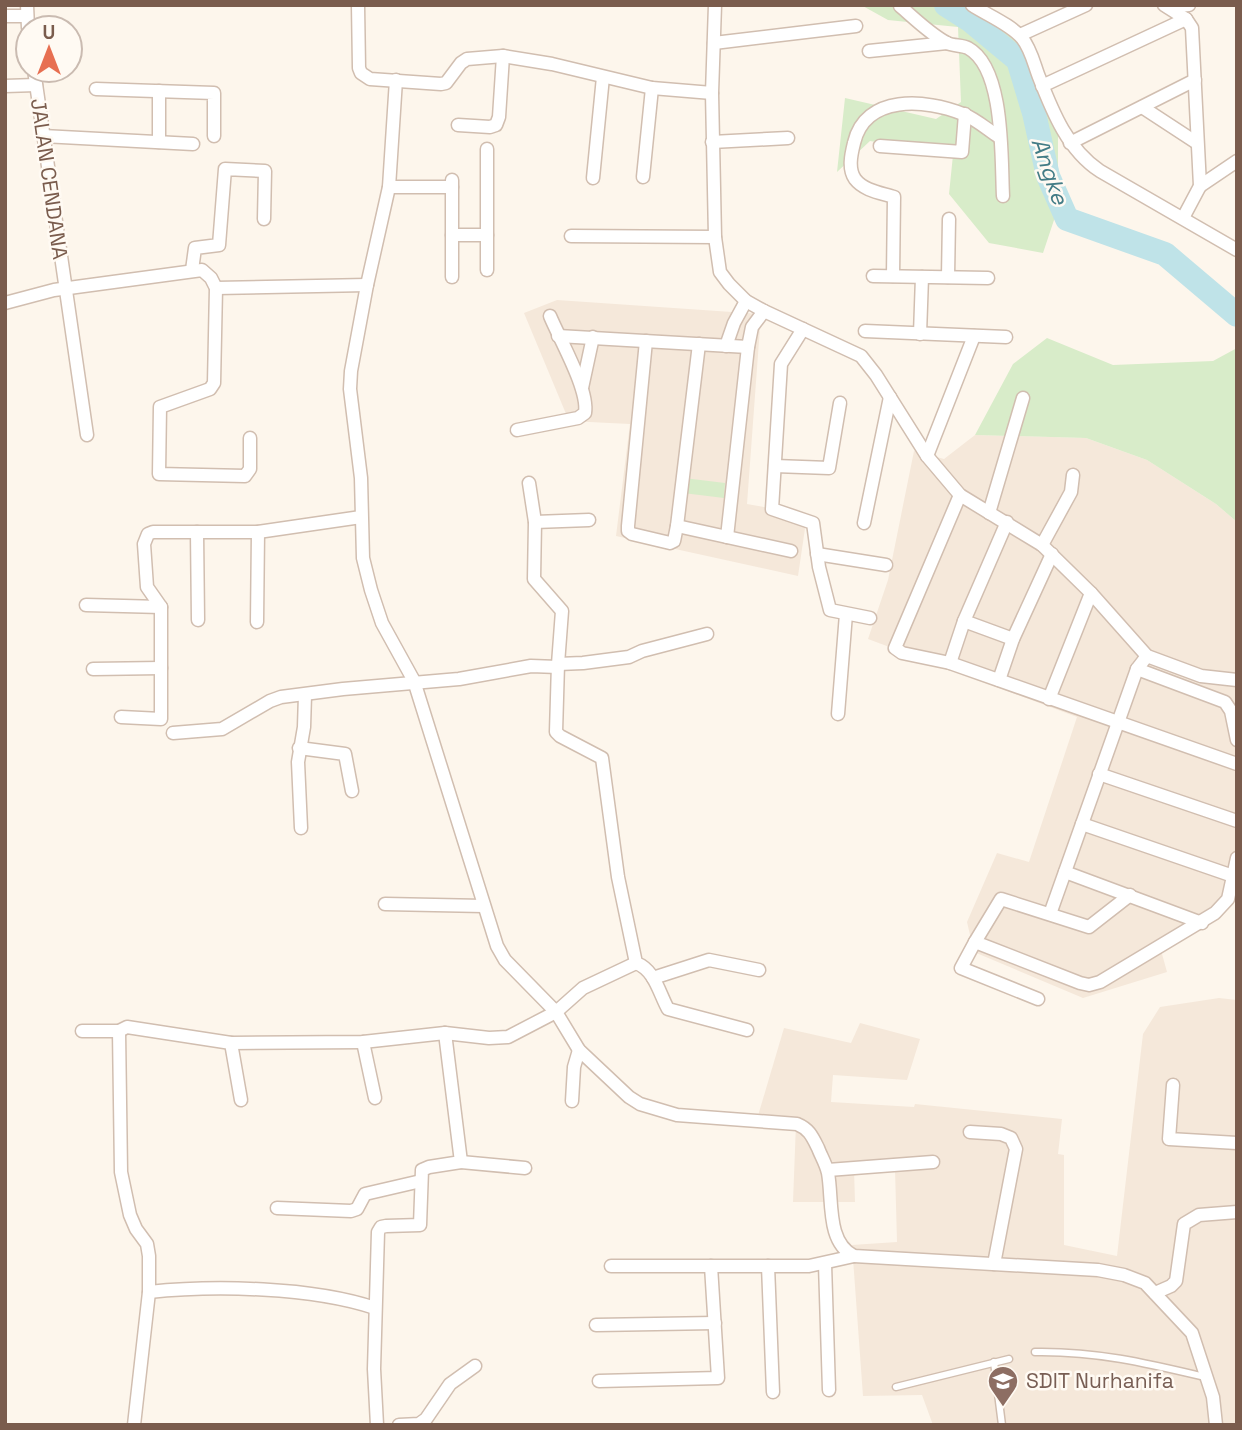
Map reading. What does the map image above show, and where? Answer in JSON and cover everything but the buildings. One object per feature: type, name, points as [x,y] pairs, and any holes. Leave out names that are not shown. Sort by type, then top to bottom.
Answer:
[{"type":"street","points":[[358,5],[358,60],[361,73],[370,79],[441,84],[446,83],[467,59],[503,56],[652,88],[712,93]]},
{"type":"street","points":[[715,5],[712,93],[715,237],[720,272],[729,284],[746,300],[764,311],[861,356],[927,456],[960,495],[1047,549],[1091,593],[1147,656],[1201,676],[1237,680]]},
{"type":"street","points":[[972,5],[1020,36],[1027,46],[1042,86],[1070,143],[1089,163],[1237,250]]},
{"type":"street","points":[[1020,36],[1086,5]]},
{"type":"street","points":[[1166,6],[1189,5]]},
{"type":"street","points":[[900,6],[947,43]]},
{"type":"street","points":[[1166,6],[1186,19],[1192,28],[1200,186]]},
{"type":"street","points":[[1042,86],[1186,19]]},
{"type":"street","points":[[714,43],[856,26]]},
{"type":"street","points":[[869,51],[947,43],[968,48],[980,59],[991,76],[996,99],[1003,196]]},
{"type":"street","points":[[458,125],[496,125],[499,117],[503,56]]},
{"type":"street","points":[[593,178],[603,77]]},
{"type":"street","points":[[396,80],[389,187],[351,371],[350,389],[361,478],[363,558],[383,623],[414,681],[497,946],[505,960],[556,1012],[579,1050],[629,1097],[651,1109],[677,1115],[797,1124],[806,1128],[828,1170],[836,1238],[843,1250],[854,1256]]},
{"type":"street","points":[[1070,143],[1195,80]]},
{"type":"street","points":[[5,86],[36,85]]},
{"type":"street","name":"JALAN CENDANA","points":[[36,85],[87,435]]},
{"type":"street","points":[[643,177],[652,88]]},
{"type":"street","points":[[96,89],[214,93],[214,136]]},
{"type":"street","points":[[159,91],[159,142]]},
{"type":"street","points":[[893,276],[894,197],[866,188],[854,178],[850,161],[855,137],[869,115],[885,107],[906,103],[935,105],[965,114],[999,137]]},
{"type":"street","points":[[1142,107],[1197,143]]},
{"type":"street","points":[[880,146],[962,152],[965,114]]},
{"type":"street","points":[[43,136],[193,144]]},
{"type":"street","points":[[712,142],[788,138]]},
{"type":"street","points":[[487,149],[487,270]]},
{"type":"street","points":[[1183,218],[1200,186],[1236,162]]},
{"type":"street","points":[[192,270],[195,248],[219,246],[225,169],[265,171],[264,219]]},
{"type":"street","points":[[389,187],[452,184],[452,277]]},
{"type":"street","points":[[948,277],[949,219]]},
{"type":"street","points":[[452,234],[487,234]]},
{"type":"street","points":[[571,236],[715,237]]},
{"type":"street","points":[[5,303],[65,288],[202,270],[211,278],[216,289],[213,386],[210,390],[160,407],[159,474],[245,476],[250,469],[250,438]]},
{"type":"street","points":[[873,276],[988,278]]},
{"type":"street","points":[[920,334],[922,277]]},
{"type":"street","points":[[216,289],[367,285]]},
{"type":"street","points":[[726,346],[746,300]]},
{"type":"street","points":[[727,537],[745,394],[748,347],[752,327],[764,311]]},
{"type":"street","points":[[517,430],[583,416],[586,408],[582,388],[550,316]]},
{"type":"street","points":[[803,329],[781,364],[772,509],[811,521],[814,526],[817,554],[830,610],[870,618]]},
{"type":"street","points":[[865,331],[1006,337]]},
{"type":"street","points":[[558,336],[748,347]]},
{"type":"street","points":[[927,456],[974,336]]},
{"type":"street","points":[[582,388],[593,337]]},
{"type":"street","points":[[646,341],[628,531],[670,543],[674,541],[677,526],[699,344]]},
{"type":"street","points":[[864,523],[890,397]]},
{"type":"street","points":[[989,513],[1023,398]]},
{"type":"street","points":[[775,466],[829,468],[840,403]]},
{"type":"street","points":[[999,680],[1071,492],[1073,475]]},
{"type":"street","points":[[529,483],[535,522],[534,579],[562,611],[556,732],[559,736],[599,755],[603,762],[618,877],[636,963]]},
{"type":"street","points":[[960,495],[895,648],[902,653],[950,663],[1237,764]]},
{"type":"street","points":[[121,716],[160,719],[161,607],[147,587],[146,538],[153,532],[258,532],[361,517]]},
{"type":"street","points":[[535,522],[589,520]]},
{"type":"street","points":[[950,663],[964,621],[1007,522]]},
{"type":"street","points":[[677,526],[791,551]]},
{"type":"street","points":[[197,532],[198,620]]},
{"type":"street","points":[[257,622],[258,532]]},
{"type":"street","points":[[817,554],[886,565]]},
{"type":"street","points":[[1049,699],[1091,593]]},
{"type":"street","points":[[86,605],[161,607]]},
{"type":"street","points":[[838,714],[846,614]]},
{"type":"street","points":[[964,621],[1013,639]]},
{"type":"street","points":[[173,733],[222,729],[270,701],[414,681],[459,679],[531,666],[629,657],[707,634]]},
{"type":"street","points":[[1049,914],[1137,669],[1147,656]]},
{"type":"street","points":[[93,669],[160,668]]},
{"type":"street","points":[[1137,669],[1225,702],[1231,710],[1237,740]]},
{"type":"street","points":[[301,828],[299,748],[305,718],[305,695]]},
{"type":"street","points":[[299,748],[345,754],[352,791]]},
{"type":"street","points":[[1099,774],[1237,821]]},
{"type":"street","points":[[1082,824],[1233,876]]},
{"type":"street","points":[[975,942],[1090,985],[1100,982],[1202,923],[1228,899],[1237,858]]},
{"type":"street","points":[[1065,872],[1202,923]]},
{"type":"street","points":[[1038,999],[961,968],[1001,899],[1089,927],[1130,895]]},
{"type":"street","points":[[385,904],[484,906]]},
{"type":"street","points":[[653,978],[709,960],[759,970]]},
{"type":"street","points":[[82,1031],[119,1031],[127,1027],[231,1043],[363,1042],[445,1033],[489,1038],[509,1037],[556,1012],[583,988],[636,963],[653,978],[667,1009],[747,1030]]},
{"type":"street","points":[[119,1031],[121,1172],[130,1215],[148,1250],[149,1292],[134,1425]]},
{"type":"street","points":[[445,1033],[461,1162]]},
{"type":"street","points":[[363,1042],[375,1098]]},
{"type":"street","points":[[231,1043],[241,1100]]},
{"type":"street","points":[[572,1101],[574,1067],[579,1050]]},
{"type":"street","points":[[1173,1085],[1169,1139],[1237,1143]]},
{"type":"street","points":[[970,1132],[1001,1134],[1015,1142],[1016,1149],[994,1264]]},
{"type":"street","points":[[377,1425],[374,1369],[378,1232],[381,1227],[386,1226],[420,1225],[424,1168],[461,1162],[525,1168]]},
{"type":"street","points":[[828,1170],[933,1162]]},
{"type":"street","points":[[276,1208],[351,1212],[357,1209],[365,1194],[421,1181]]},
{"type":"street","points":[[1156,1293],[1176,1281],[1184,1224],[1199,1215],[1237,1212]]},
{"type":"street","points":[[611,1266],[825,1264],[854,1256],[1098,1270],[1124,1275],[1144,1283],[1156,1293],[1192,1333],[1213,1397],[1216,1425]]},
{"type":"street","points":[[825,1264],[829,1390]]},
{"type":"street","points":[[599,1381],[718,1378],[711,1266]]},
{"type":"street","points":[[768,1266],[773,1392]]},
{"type":"street","points":[[149,1292],[192,1287],[260,1291],[350,1300],[375,1308]]},
{"type":"street","points":[[596,1325],[715,1323]]},
{"type":"street","points":[[399,1425],[419,1424],[426,1419],[450,1384],[475,1366]]},
{"type":"lane","points":[[1035,1352],[1076,1352],[1142,1362],[1207,1377]]},
{"type":"lane","points":[[896,1387],[1009,1359]]},
{"type":"lane","points":[[994,1362],[1002,1425]]},
{"type":"shaded area","points":[[557,300],[761,314],[747,504],[807,515],[798,576],[616,536],[630,424],[569,421],[524,313]]},
{"type":"shaded area","points":[[975,435],[1086,438],[1147,460],[1216,504],[1237,522],[1237,854],[1225,904],[1159,943],[1167,972],[1083,998],[974,952],[967,922],[997,853],[1029,862],[1077,717],[868,639],[888,580],[914,451],[944,459]]},
{"type":"shaded area","points":[[1219,998],[1237,1000],[1237,1425],[933,1425],[922,1395],[863,1396],[852,1245],[897,1242],[895,1169],[854,1169],[855,1202],[793,1202],[796,1123],[757,1119],[784,1028],[851,1043],[860,1023],[920,1039],[907,1080],[833,1075],[831,1102],[914,1107],[915,1104],[1062,1119],[1058,1154],[1064,1155],[1064,1245],[1117,1256],[1143,1034],[1160,1007]]},
{"type":"green space","points":[[861,5],[984,5],[993,11],[1023,49],[1058,127],[1058,208],[1043,253],[989,243],[949,194],[953,155],[870,141],[837,172],[845,98],[936,119],[961,102],[958,27],[888,20]]},
{"type":"green space","points":[[1047,338],[1113,365],[1213,361],[1237,348],[1237,522],[1216,504],[1147,460],[1086,438],[975,435],[1013,364]]},
{"type":"green space","points":[[684,478],[725,483],[724,498],[683,493]]},
{"type":"waterway","name":"Angke","points":[[946,5],[971,21],[1018,60],[1034,113],[1048,176],[1067,219],[1165,254],[1237,315]]},
{"type":"place","name":"SDIT Nurhanifa","points":[[1003,1408]]}]
